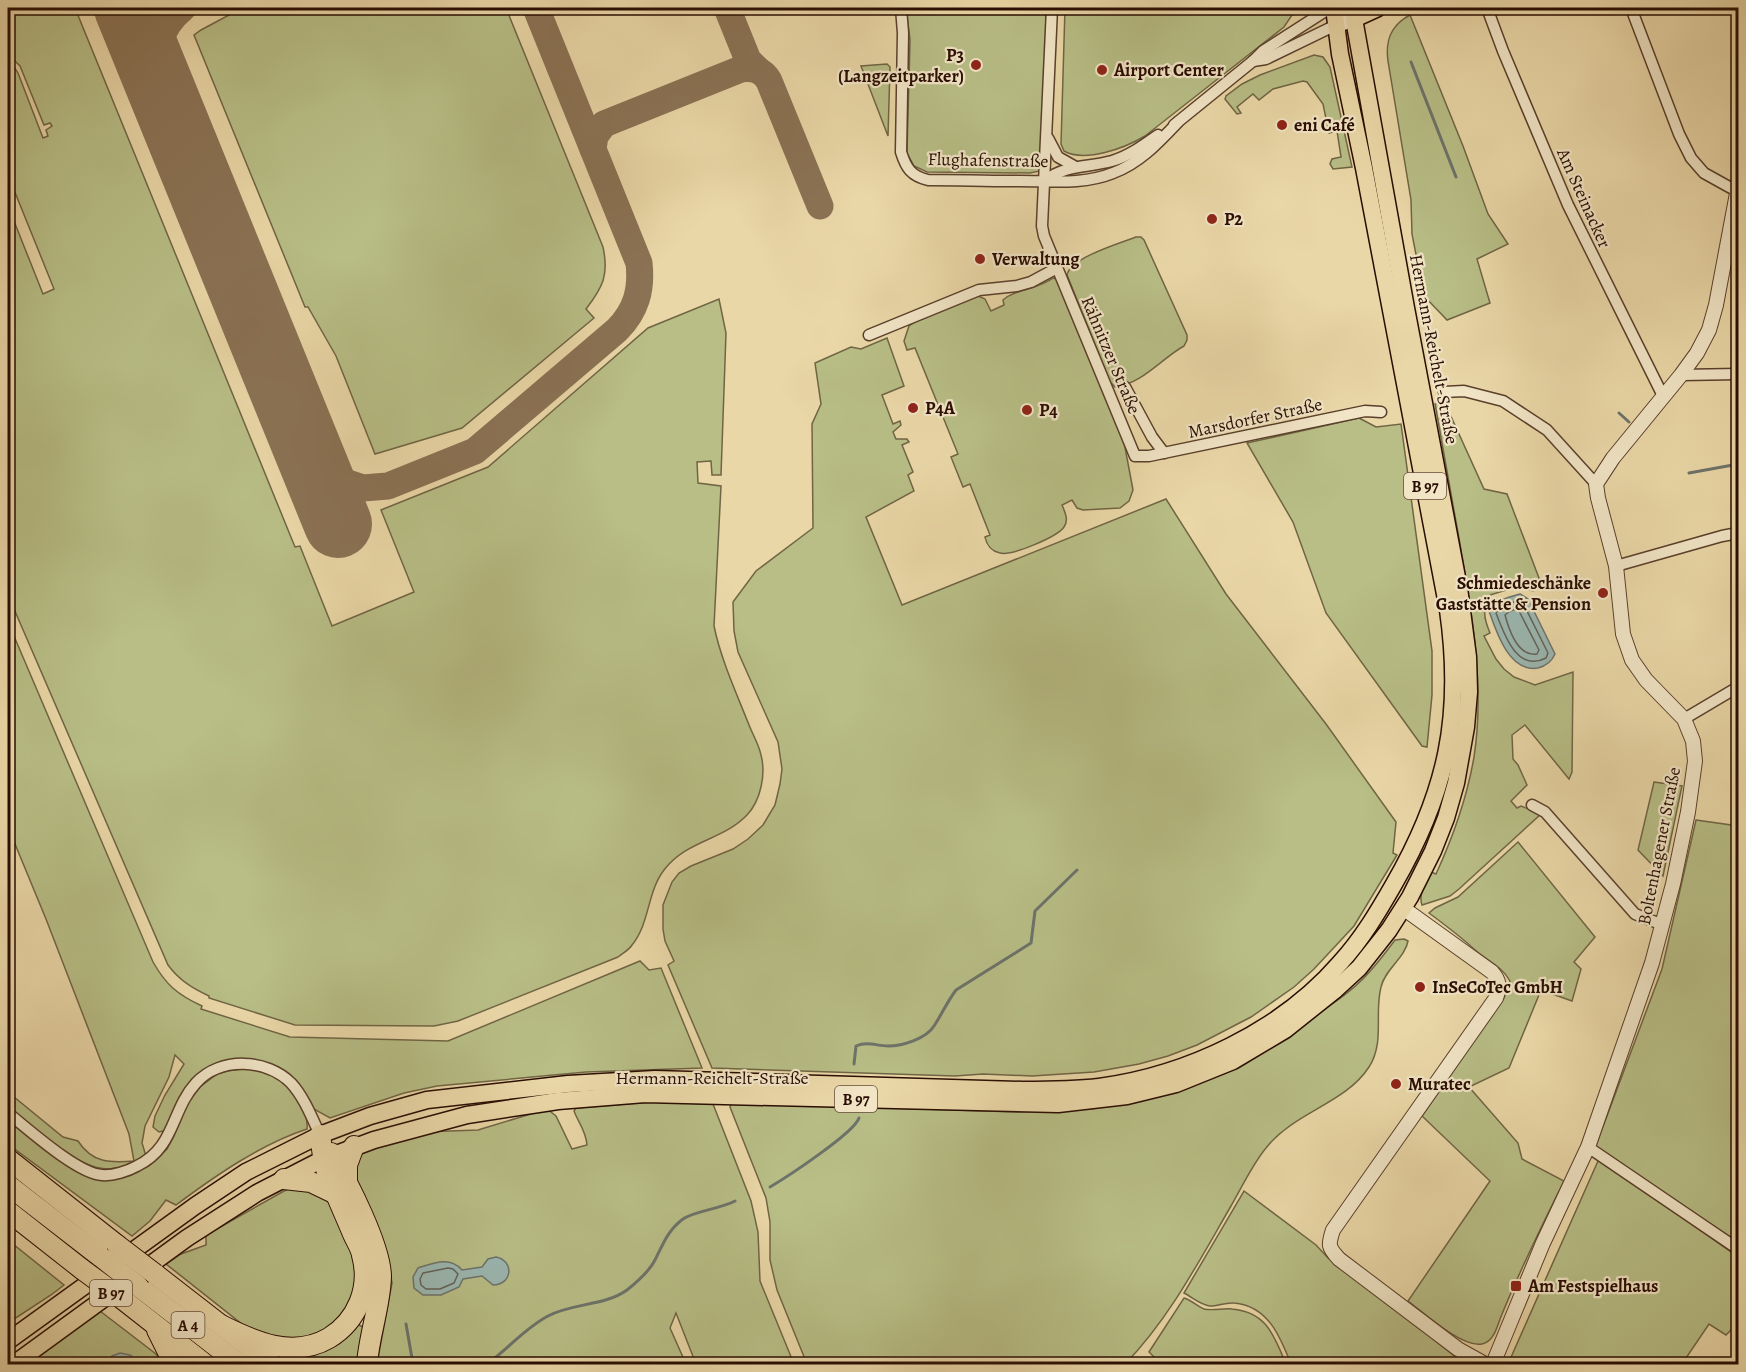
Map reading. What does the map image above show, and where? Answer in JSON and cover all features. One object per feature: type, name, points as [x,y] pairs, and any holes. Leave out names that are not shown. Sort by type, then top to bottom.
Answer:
[{"type":"highway","points":[[221,1325],[248,1339],[291,1349],[322,1341],[337,1332],[352,1318],[358,1307],[365,1285],[363,1256],[342,1189],[320,1135]]},
{"type":"highway","points":[[354,1146],[342,1189],[375,1246],[381,1276],[367,1365]]},
{"type":"highway","points":[[8,1159],[271,1365]]},
{"type":"highway","points":[[284,1179],[312,1182],[342,1189]]},
{"type":"highway","name":"A 4","points":[[8,1185],[239,1365]]},
{"type":"highway","name":"A 4","points":[[8,1211],[205,1365]]},
{"type":"highway","points":[[153,1323],[174,1365]]},
{"type":"main road","name":"Hermann-Reichelt-Straße","points":[[320,1135],[370,1116],[427,1100],[568,1084],[666,1080],[1058,1090],[1101,1086],[1149,1077],[1226,1048],[1268,1024],[1324,981],[1354,947],[1386,897],[1419,837],[1444,771],[1454,706],[1453,650],[1448,610],[1332,8]]},
{"type":"main road","name":"Flughafenstraße","points":[[1336,26],[1353,13],[1378,8]]},
{"type":"main road","name":"Hermann-Reichelt-Straße","points":[[328,1157],[354,1146],[467,1115],[558,1101],[645,1094],[1058,1104],[1127,1096],[1176,1084],[1233,1061],[1285,1030],[1359,968],[1380,944],[1403,908],[1433,851],[1456,783],[1466,726],[1469,692],[1468,657],[1459,588],[1353,13]]},
{"type":"main road","points":[[1386,897],[1403,908]]},
{"type":"main road","name":"B 97","points":[[8,1341],[217,1191],[275,1156],[320,1135]]},
{"type":"main road","name":"B 97","points":[[14,1365],[187,1238],[284,1179],[328,1157]]},
{"type":"street","name":"Flughafenstraße","points":[[900,8],[903,33],[901,152],[908,170],[914,176],[928,180],[1080,181],[1113,173],[1143,157],[1178,122]]},
{"type":"street","name":"Flughafenstraße","points":[[1052,8],[1047,135],[1058,157],[1074,166],[1116,160],[1142,147],[1178,122],[1263,51],[1332,8]]},
{"type":"street","name":"Am Steinacker","points":[[1487,8],[1568,205],[1663,396]]},
{"type":"street","points":[[1444,392],[1464,391],[1503,401],[1547,430],[1596,484],[1613,458],[1682,375],[1712,322],[1738,189],[1731,188],[1704,172],[1691,158],[1679,134],[1631,8]]},
{"type":"street","name":"Flughafenstraße","points":[[1253,61],[1266,59],[1336,26]]},
{"type":"street","name":"Rähnitzer Straße","points":[[1047,135],[1042,226],[1044,236],[1136,456]]},
{"type":"street","points":[[1044,181],[1059,171],[1074,166]]},
{"type":"street","points":[[869,334],[979,290],[1017,286],[1057,268]]},
{"type":"street","points":[[1682,375],[1738,374]]},
{"type":"street","points":[[1125,387],[1152,437],[1164,453]]},
{"type":"street","name":"Marsdorfer Straße","points":[[1136,456],[1149,456],[1365,411],[1381,412]]},
{"type":"street","name":"Boltenhagener Straße","points":[[1493,1365],[1543,1243],[1588,1147],[1615,1074],[1663,925],[1688,812],[1695,761],[1693,741],[1684,719],[1646,680],[1632,660],[1623,634],[1616,566],[1596,484]]},
{"type":"street","points":[[1616,566],[1738,533]]},
{"type":"street","points":[[1684,719],[1738,687]]},
{"type":"street","points":[[1532,805],[1545,812],[1635,914],[1663,925]]},
{"type":"street","points":[[1403,908],[1492,972],[1498,979],[1500,989],[1496,998],[1333,1230],[1329,1243],[1332,1252],[1339,1259],[1458,1348],[1485,1365]]},
{"type":"street","points":[[8,1113],[76,1166],[101,1176],[129,1171],[147,1162],[160,1150],[169,1136],[188,1093],[197,1081],[212,1071],[232,1064],[244,1064],[269,1069],[290,1082],[299,1093],[320,1135]]},
{"type":"street","points":[[1588,1147],[1738,1249]]},
{"type":"green space","points":[[8,8],[75,8],[295,547],[300,546],[332,626],[414,592],[381,510],[488,467],[648,328],[719,299],[726,333],[721,475],[712,475],[711,461],[697,462],[698,483],[721,486],[714,626],[729,676],[760,751],[763,770],[761,786],[752,809],[737,824],[683,852],[664,870],[654,888],[638,936],[618,957],[458,1021],[434,1026],[295,1025],[209,998],[181,979],[168,965],[8,595],[8,206],[43,294],[54,289],[8,175],[8,63],[13,65],[18,73],[43,138],[48,136],[46,130],[52,126],[50,123],[44,125],[20,66],[8,57]]},
{"type":"green space","points":[[242,8],[506,8],[603,247],[605,273],[597,294],[586,309],[594,318],[462,428],[375,454],[336,356],[308,307],[305,307],[194,35]]},
{"type":"green space","name":"P3 (Langzeitparker)","points":[[906,8],[1045,8],[1047,30],[1040,171],[1030,173],[927,172],[914,166],[907,153],[910,40]]},
{"type":"green space","points":[[1065,8],[1306,8],[1292,15],[1284,27],[1145,136],[1116,149],[1094,155],[1083,155],[1064,151],[1061,144]]},
{"type":"green space","points":[[1410,15],[1488,214],[1508,244],[1477,259],[1490,303],[1447,320],[1424,296],[1412,234],[1411,200],[1388,61],[1391,34],[1398,23]]},
{"type":"green space","points":[[1314,55],[1323,57],[1330,67],[1352,167],[1333,169],[1330,164],[1332,159],[1341,157],[1337,131],[1329,133],[1323,104],[1307,82],[1273,89],[1259,100],[1253,94],[1237,107],[1241,113],[1237,114],[1225,99],[1242,84],[1260,75]]},
{"type":"green space","points":[[887,64],[890,67],[888,136],[861,66]]},
{"type":"green space","points":[[1136,237],[1144,240],[1187,335],[1187,340],[1184,346],[1143,376],[1115,387],[1110,382],[1067,275],[1070,269],[1086,257]]},
{"type":"green space","name":"P4","points":[[1053,278],[1059,282],[1124,442],[1133,490],[1129,501],[1120,508],[1083,510],[1077,508],[1072,500],[1062,505],[1066,522],[1060,531],[1024,549],[1000,553],[990,548],[987,543],[985,537],[990,535],[970,484],[963,487],[951,457],[958,454],[915,348],[907,350],[904,341],[909,326],[918,320],[978,296],[985,299],[991,311],[1004,305],[1003,300],[1008,296]]},
{"type":"green space","points":[[887,338],[904,386],[882,395],[893,424],[900,421],[901,425],[893,432],[896,439],[907,439],[909,442],[902,445],[913,472],[908,475],[914,491],[866,517],[902,605],[1166,499],[1226,594],[1326,724],[1396,822],[1393,853],[1397,855],[1354,926],[1294,987],[1251,1017],[1197,1045],[1139,1064],[1094,1072],[1032,1076],[983,1074],[955,1076],[712,1068],[668,965],[674,961],[665,941],[663,905],[672,882],[679,873],[733,849],[763,825],[775,805],[782,769],[778,742],[738,652],[734,631],[733,602],[756,571],[813,528],[812,424],[821,404],[815,363],[851,347],[861,349]]},
{"type":"green space","points":[[1444,401],[1484,489],[1507,494],[1542,586],[1533,591],[1519,586],[1490,595],[1485,614],[1490,633],[1484,636],[1496,659],[1514,677],[1535,685],[1573,672],[1572,772],[1569,779],[1525,725],[1512,735],[1513,759],[1527,785],[1511,801],[1517,808],[1521,806],[1541,814],[1450,896],[1422,905],[1423,888],[1431,872],[1436,874],[1459,817],[1468,787],[1477,730],[1478,677],[1473,623],[1435,404]]},
{"type":"green space","points":[[1359,418],[1376,427],[1401,424],[1432,651],[1432,695],[1427,747],[1422,746],[1326,613],[1293,522],[1247,443]]},
{"type":"green space","points":[[8,622],[153,962],[168,983],[186,998],[202,1006],[201,1009],[290,1037],[448,1041],[640,961],[649,970],[661,968],[702,1068],[586,1072],[437,1086],[404,1093],[330,1118],[312,1108],[275,1066],[209,1069],[167,1130],[159,1132],[153,1127],[155,1116],[184,1064],[175,1055],[169,1077],[145,1126],[142,1143],[146,1156],[132,1164],[107,1169],[84,1163],[73,1157],[8,1109],[8,1092],[63,1137],[78,1141],[89,1154],[96,1158],[117,1162],[134,1161],[129,1134],[8,827]]},
{"type":"green space","points":[[1654,782],[1682,786],[1663,876],[1638,850]]},
{"type":"green space","points":[[1696,820],[1738,826],[1738,1242],[1595,1148],[1662,969]]},
{"type":"green space","points":[[1518,842],[1595,937],[1574,962],[1581,969],[1572,1001],[1541,990],[1509,1068],[1469,1087],[1518,1143],[1522,1159],[1564,1181],[1507,1301],[1494,1334],[1486,1343],[1474,1344],[1454,1335],[1408,1301],[1490,1181],[1422,1116],[1504,998],[1510,981],[1498,967],[1429,913],[1458,897]]},
{"type":"green space","points":[[1395,940],[1408,941],[1406,947],[1386,975],[1381,987],[1377,1048],[1369,1067],[1347,1090],[1291,1125],[1266,1148],[1169,1309],[1141,1347],[1125,1364],[807,1364],[777,1290],[770,1260],[770,1222],[766,1198],[730,1107],[732,1103],[1017,1112],[1091,1109],[1147,1099],[1322,1010],[1345,995],[1363,979]]},
{"type":"green space","points":[[249,1068],[272,1074],[292,1090],[302,1105],[307,1129],[256,1152],[222,1172],[176,1205],[166,1200],[150,1221],[132,1236],[8,1144],[8,1118],[78,1172],[139,1171],[150,1165],[167,1149],[187,1104],[200,1087],[217,1074]]},
{"type":"green space","points":[[651,1102],[713,1104],[751,1201],[758,1232],[760,1281],[794,1364],[696,1364],[676,1313],[670,1328],[686,1364],[377,1364],[392,1283],[387,1253],[354,1184],[354,1161],[363,1152],[421,1132],[478,1130],[547,1109],[556,1116],[572,1149],[587,1145],[584,1132],[574,1111],[576,1108]]},
{"type":"green space","points":[[1598,1161],[1604,1162],[1738,1257],[1738,1323],[1726,1335],[1709,1324],[1682,1364],[1508,1364]]},
{"type":"green space","points":[[296,1186],[329,1195],[355,1253],[359,1288],[340,1324],[304,1344],[257,1336],[166,1264],[181,1254],[206,1245],[206,1235]]},
{"type":"green space","points":[[1244,1191],[1316,1245],[1328,1258],[1408,1318],[1464,1364],[1291,1364],[1277,1333],[1264,1316],[1256,1310],[1234,1303],[1207,1305],[1184,1293]]},
{"type":"green space","points":[[8,1240],[64,1285],[8,1323]]},
{"type":"green space","points":[[1184,1298],[1204,1309],[1232,1309],[1254,1315],[1268,1327],[1286,1364],[1161,1364],[1149,1352]]},
{"type":"green space","points":[[100,1311],[156,1354],[164,1364],[23,1364]]},
{"type":"green space","points":[[356,1323],[366,1329],[363,1364],[288,1364],[280,1358],[315,1352],[330,1344]]},
{"type":"water","points":[[1520,594],[1528,599],[1555,654],[1548,663],[1538,668],[1528,668],[1519,664],[1505,649],[1489,611],[1499,602]]},
{"type":"water","points":[[496,1257],[506,1263],[509,1272],[504,1281],[499,1284],[493,1285],[482,1276],[463,1279],[459,1287],[441,1295],[423,1295],[414,1288],[413,1277],[418,1268],[447,1262],[462,1270],[482,1267],[488,1259]]},
{"type":"water","points":[[120,1353],[130,1355],[142,1364],[106,1364],[112,1356]]},
{"type":"waterway","points":[[1411,62],[1456,177]]},
{"type":"waterway","points":[[1619,413],[1629,422]]},
{"type":"waterway","points":[[1689,473],[1733,465]]},
{"type":"waterway","points":[[854,1064],[856,1046],[864,1044],[900,1045],[913,1041],[930,1031],[956,990],[1031,943],[1035,911],[1077,870]]},
{"type":"waterway","points":[[770,1187],[833,1144],[859,1118]]},
{"type":"waterway","points":[[487,1364],[532,1326],[548,1316],[609,1299],[627,1290],[650,1269],[666,1238],[678,1223],[694,1214],[735,1201]]},
{"type":"waterway","points":[[406,1324],[413,1364]]},
{"type":"taxiway","points":[[159,84],[155,63],[159,42],[175,15],[183,8]]},
{"type":"taxiway","points":[[302,437],[316,461],[336,479],[363,488],[388,486],[475,451],[617,330],[633,308],[640,282],[639,263],[536,8]]},
{"type":"taxiway","points":[[727,8],[748,60],[758,70]]},
{"type":"taxiway","points":[[593,149],[595,136],[604,124],[741,69],[754,69],[764,74],[769,81],[820,206]]},
{"type":"runway","points":[[128,8],[338,524]]},
{"type":"place","name":"P3 (Langzeitparker)","points":[[976,65]]},
{"type":"place","name":"Airport Center","points":[[1102,70]]},
{"type":"place","name":"eni Café","points":[[1282,125]]},
{"type":"place","name":"P2","points":[[1212,219]]},
{"type":"place","name":"Verwaltung","points":[[980,259]]},
{"type":"place","name":"P4A","points":[[913,408]]},
{"type":"place","name":"P4","points":[[1027,410]]},
{"type":"place","name":"Schmiedeschänke Gaststätte & Pension","points":[[1603,593]]},
{"type":"place","name":"InSeCoTec GmbH","points":[[1420,987]]},
{"type":"place","name":"Muratec","points":[[1396,1084]]},
{"type":"place","name":"Am Festspielhaus","points":[[1516,1286]]}]
